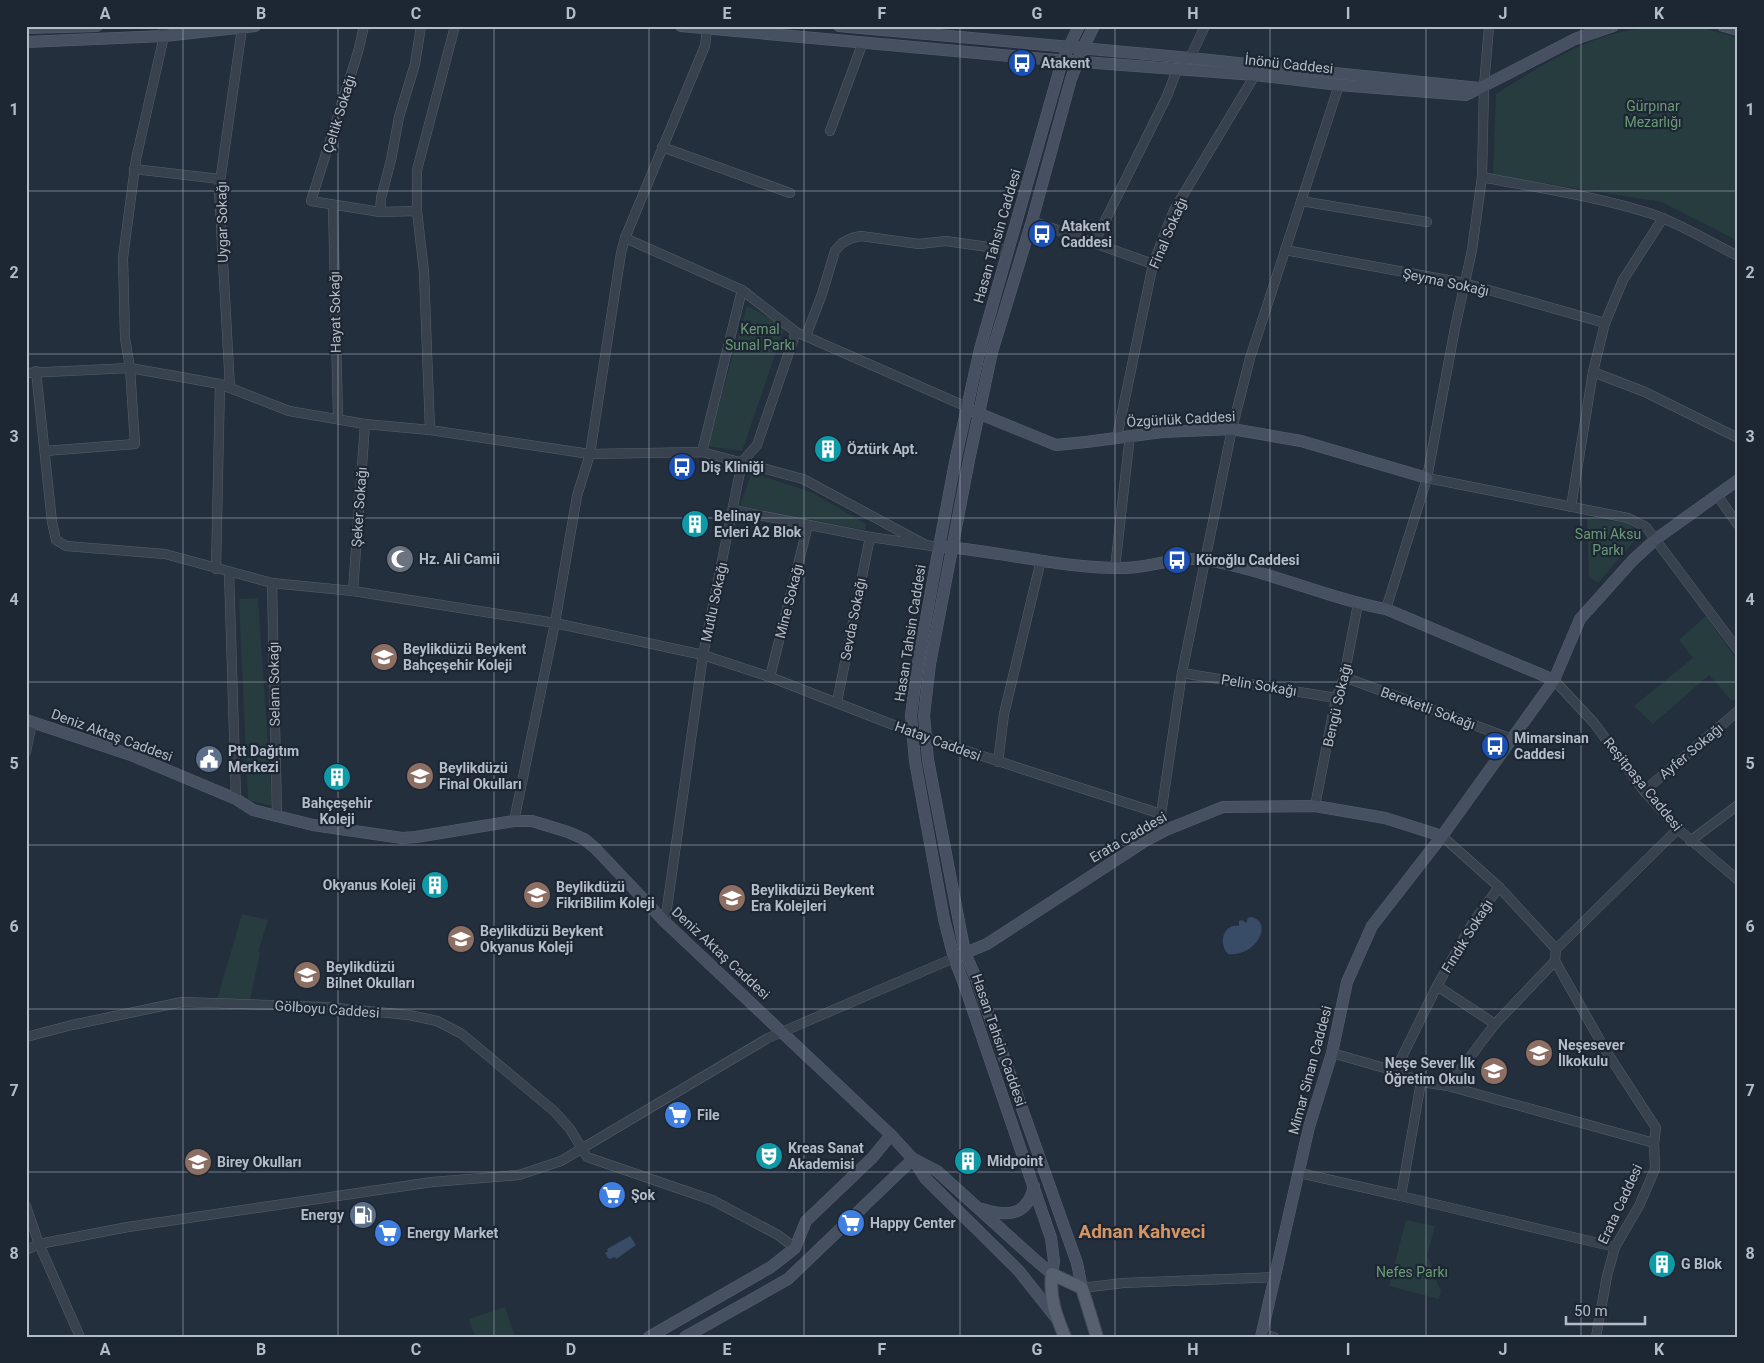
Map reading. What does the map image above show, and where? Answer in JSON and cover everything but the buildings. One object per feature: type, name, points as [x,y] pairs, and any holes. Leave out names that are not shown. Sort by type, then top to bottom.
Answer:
[{"type":"main road","points":[[1065,1337],[1052,1300],[1050,1287],[1052,1274],[1082,1288],[1097,1337]]},
{"type":"street","points":[[26,28],[97,26]]},
{"type":"street","points":[[26,42],[89,40],[163,31],[255,26]]},
{"type":"street","name":"Çeltik Sokağı","points":[[333,206],[311,201],[358,52],[364,26]]},
{"type":"street","points":[[380,212],[381,198],[391,160],[399,117],[415,64],[421,26]]},
{"type":"street","points":[[430,430],[424,272],[417,210],[418,170],[455,26]]},
{"type":"street","name":"İnönü Caddesi","points":[[681,26],[1062,61],[1255,75],[1339,85],[1466,95],[1482,87]]},
{"type":"street","name":"İnönü Caddesi","points":[[839,26],[891,28],[1482,87]]},
{"type":"street","name":"Hasan Tahsin Caddesi","points":[[1052,1274],[1054,1261],[1051,1238],[954,958],[944,919],[915,761],[911,715],[918,663],[940,546],[980,350],[1062,61],[1079,26]]},
{"type":"street","name":"Hasan Tahsin Caddesi","points":[[1082,1288],[1077,1263],[975,976],[965,953],[928,760],[924,716],[930,664],[969,460],[992,352],[1032,221],[1077,62],[1094,26]]},
{"type":"street","points":[[1190,58],[1205,26]]},
{"type":"street","points":[[1386,609],[1427,478],[1472,250],[1482,177],[1482,87],[1490,26]]},
{"type":"street","points":[[1482,87],[1574,39],[1613,26]]},
{"type":"street","points":[[1723,26],[1738,30]]},
{"type":"street","points":[[89,27],[89,40]]},
{"type":"street","name":"Uygar Sokağı","points":[[230,388],[219,189],[242,28]]},
{"type":"street","points":[[514,821],[555,623],[576,496],[590,454],[624,238],[705,46],[707,28]]},
{"type":"street","points":[[36,371],[45,451],[134,444],[130,368],[125,338],[123,258],[134,168],[163,31]]},
{"type":"street","points":[[830,131],[863,42]]},
{"type":"street","points":[[1094,243],[1167,96],[1177,70]]},
{"type":"street","name":"Final Sokağı","points":[[1118,437],[1153,264],[1174,210],[1255,75]]},
{"type":"street","points":[[1166,830],[1161,814],[1182,673],[1232,429],[1250,358],[1339,85]]},
{"type":"street","points":[[662,147],[790,193]]},
{"type":"street","points":[[134,168],[220,179]]},
{"type":"street","points":[[1482,177],[1581,196],[1649,213],[1663,218],[1738,256]]},
{"type":"street","points":[[1301,201],[1427,222]]},
{"type":"street","points":[[333,206],[380,212],[417,210]]},
{"type":"street","name":"Hayat Sokağı","points":[[333,206],[338,418]]},
{"type":"street","points":[[1571,507],[1593,372],[1605,323],[1623,280],[1663,218]]},
{"type":"street","points":[[1032,221],[1153,264]]},
{"type":"street","points":[[806,336],[822,294],[835,251],[842,243],[852,238],[861,236],[927,244],[946,241],[1009,250]]},
{"type":"street","points":[[624,238],[742,290],[796,332],[967,408]]},
{"type":"street","name":"Şeyma Sokağı","points":[[1285,250],[1464,283],[1605,323]]},
{"type":"street","points":[[702,452],[742,290]]},
{"type":"street","points":[[742,462],[757,445],[796,332]]},
{"type":"street","points":[[26,373],[36,371],[130,368],[220,384],[289,411],[365,424],[430,430],[590,454],[702,452],[804,479],[924,544]]},
{"type":"street","points":[[1593,372],[1645,392],[1738,438]]},
{"type":"street","points":[[216,569],[220,384]]},
{"type":"street","name":"Özgürlük Caddesi","points":[[967,408],[1056,444],[1162,432],[1232,429],[1301,441],[1427,478]]},
{"type":"street","name":"Şeker Sokağı","points":[[353,591],[365,424]]},
{"type":"street","points":[[1115,568],[1130,436]]},
{"type":"street","name":"Hatay Caddesi","points":[[45,451],[52,522],[56,540],[66,546],[165,554],[216,569],[272,582],[353,591],[555,623],[703,655],[770,677],[927,738],[1161,814]]},
{"type":"street","name":"Mutlu Sokağı","points":[[664,922],[703,655],[742,462]]},
{"type":"street","points":[[1427,478],[1628,518],[1646,527],[1738,650]]},
{"type":"street","points":[[733,510],[870,537],[1089,567],[1122,568],[1170,561],[1205,560],[1294,582],[1358,604],[1386,609],[1554,680],[1580,619],[1632,560],[1656,539],[1738,480]]},
{"type":"street","points":[[1717,495],[1738,525]]},
{"type":"street","name":"Mine Sokağı","points":[[770,677],[808,525]]},
{"type":"street","name":"Sevda Sokağı","points":[[837,702],[870,537]]},
{"type":"street","points":[[998,762],[1004,714],[1041,560]]},
{"type":"street","points":[[230,572],[236,799]]},
{"type":"street","name":"Selam Sokağı","points":[[272,582],[277,816]]},
{"type":"street","name":"Bengü Sokağı","points":[[1315,806],[1336,698],[1344,677],[1358,604]]},
{"type":"street","name":"Pelin Sokağı","points":[[1182,673],[1336,698]]},
{"type":"street","name":"Bereketli Sokağı","points":[[1344,677],[1512,739]]},
{"type":"street","name":"Mimar Sinan Caddesi","points":[[1261,1335],[1276,1277],[1309,1127],[1332,1053],[1348,982],[1372,926],[1442,836],[1554,680]]},
{"type":"street","name":"Reşitpaşa Caddesi","points":[[1554,680],[1594,723],[1644,791],[1678,829],[1738,880]]},
{"type":"street","name":"Ayfer Sokağı","points":[[1644,791],[1738,712]]},
{"type":"street","points":[[26,752],[29,721]]},
{"type":"street","name":"Deniz Aktaş Caddesi","points":[[29,721],[131,755],[236,799],[253,810],[313,824],[402,838],[514,821],[544,824],[584,839],[595,848],[664,922],[783,1032],[891,1135],[913,1159]]},
{"type":"street","points":[[1690,841],[1738,805]]},
{"type":"street","name":"Erata Caddesi","points":[[954,958],[987,944],[1145,841],[1166,830],[1223,807],[1315,806],[1385,818],[1442,836]]},
{"type":"street","points":[[1448,1086],[1495,1024],[1555,961],[1556,949],[1678,829]]},
{"type":"street","points":[[1442,836],[1499,887],[1556,949]]},
{"type":"street","name":"Fındık Sokağı","points":[[1395,1071],[1437,986],[1472,924],[1499,887]]},
{"type":"street","points":[[26,1250],[39,1244],[128,1227],[432,1182],[519,1176],[561,1161],[768,1038],[954,958]]},
{"type":"street","name":"Erata Caddesi","points":[[1555,961],[1606,1051],[1656,1128],[1654,1143],[1655,1170],[1639,1206],[1615,1247],[1607,1276],[1596,1337]]},
{"type":"street","points":[[1437,986],[1495,1024]]},
{"type":"street","name":"Gölboyu Caddesi","points":[[26,1038],[72,1025],[182,1002],[326,1007],[408,1015],[437,1021],[462,1034],[555,1112],[570,1129],[586,1157],[596,1162],[712,1200],[778,1235],[795,1248]]},
{"type":"street","points":[[1332,1053],[1395,1071],[1421,1082],[1448,1086],[1654,1143]]},
{"type":"street","points":[[1401,1196],[1421,1082]]},
{"type":"street","points":[[649,1337],[771,1267],[795,1248],[806,1221],[872,1158],[891,1135]]},
{"type":"street","points":[[913,1159],[937,1171],[1052,1274]]},
{"type":"street","points":[[685,1337],[788,1279],[913,1159]]},
{"type":"street","points":[[913,1159],[925,1178],[1019,1271],[1057,1318]]},
{"type":"street","points":[[1300,1172],[1615,1247]]},
{"type":"street","points":[[980,1209],[1009,1214],[1026,1206],[1032,1196],[1034,1186]]},
{"type":"street","points":[[26,1206],[39,1244],[80,1337]]},
{"type":"street","points":[[795,1248],[810,1258]]},
{"type":"street","points":[[1082,1288],[1123,1283],[1276,1277]]},
{"type":"street","points":[[1261,1335],[1274,1337]]},
{"type":"green space","name":"Gürpınar Mezarlığı","points":[[1703,28],[1738,38],[1738,241],[1662,202],[1493,175],[1496,94],[1559,56],[1592,41],[1631,30]]},
{"type":"green space","name":"Kemal Sunal Parkı","points":[[747,306],[785,326],[742,451],[707,446]]},
{"type":"green space","points":[[751,474],[813,493],[866,524],[865,530],[740,506]]},
{"type":"green space","name":"Sami Aksu Parkı","points":[[1587,518],[1628,523],[1639,535],[1598,583],[1589,577]]},
{"type":"green space","points":[[258,598],[272,806],[248,800],[239,599]]},
{"type":"green space","points":[[1706,616],[1738,662],[1738,698],[1732,701],[1709,675],[1653,724],[1634,706],[1693,658],[1679,640]]},
{"type":"green space","points":[[242,914],[268,920],[258,952],[260,953],[249,1004],[216,1003]]},
{"type":"green space","name":"Nefes Parkı","points":[[1406,1220],[1435,1226],[1427,1256],[1441,1290],[1439,1299],[1389,1286]]},
{"type":"green space","points":[[505,1307],[515,1337],[475,1337],[469,1319]]},
{"type":"water","points":[[1250,917],[1261,924],[1259,938],[1247,950],[1228,954],[1223,945],[1226,931],[1234,926],[1239,926],[1239,921],[1242,920],[1246,923]]},
{"type":"water","points":[[630,1236],[636,1245],[616,1259],[615,1257],[609,1259],[605,1253],[608,1251],[607,1249]]},
{"type":"place","name":"Atakent","points":[[1022,63]]},
{"type":"place","name":"Atakent Caddesi","points":[[1042,234]]},
{"type":"place","name":"Öztürk Apt.","points":[[828,449]]},
{"type":"place","name":"Diş Kliniği","points":[[682,467]]},
{"type":"place","name":"Belinay Evleri A2 Blok","points":[[695,524]]},
{"type":"place","name":"Hz. Ali Camii","points":[[400,559]]},
{"type":"place","name":"Köroğlu Caddesi","points":[[1177,560]]},
{"type":"place","name":"Beylikdüzü Beykent Bahçeşehir Koleji","points":[[384,657]]},
{"type":"place","name":"Mimarsinan Caddesi","points":[[1495,746]]},
{"type":"place","name":"Ptt Dağıtım Merkezi","points":[[209,759]]},
{"type":"place","name":"Beylikdüzü Final Okulları","points":[[420,776]]},
{"type":"place","name":"Bahçeşehir Koleji","points":[[337,777]]},
{"type":"place","name":"Okyanus Koleji","points":[[435,885]]},
{"type":"place","name":"Beylikdüzü FikriBilim Koleji","points":[[537,895]]},
{"type":"place","name":"Beylikdüzü Beykent Era Kolejleri","points":[[732,898]]},
{"type":"place","name":"Beylikdüzü Beykent Okyanus Koleji","points":[[461,939]]},
{"type":"place","name":"Beylikdüzü Bilnet Okulları","points":[[307,975]]},
{"type":"place","name":"Neşesever İlkokulu","points":[[1539,1053]]},
{"type":"place","name":"Neşe Sever İlk Öğretim Okulu","points":[[1494,1071]]},
{"type":"place","name":"File","points":[[678,1115]]},
{"type":"place","name":"Kreas Sanat Akademisi","points":[[769,1156]]},
{"type":"place","name":"Midpoint","points":[[968,1161]]},
{"type":"place","name":"Birey Okulları","points":[[198,1162]]},
{"type":"place","name":"Şok","points":[[612,1195]]},
{"type":"place","name":"Energy","points":[[363,1215]]},
{"type":"place","name":"Happy Center","points":[[851,1223]]},
{"type":"place","name":"Energy Market","points":[[388,1233]]},
{"type":"place","name":"G Blok","points":[[1662,1264]]},
{"type":"district","name":"Adnan Kahveci","points":[[1142,1231]]}]
